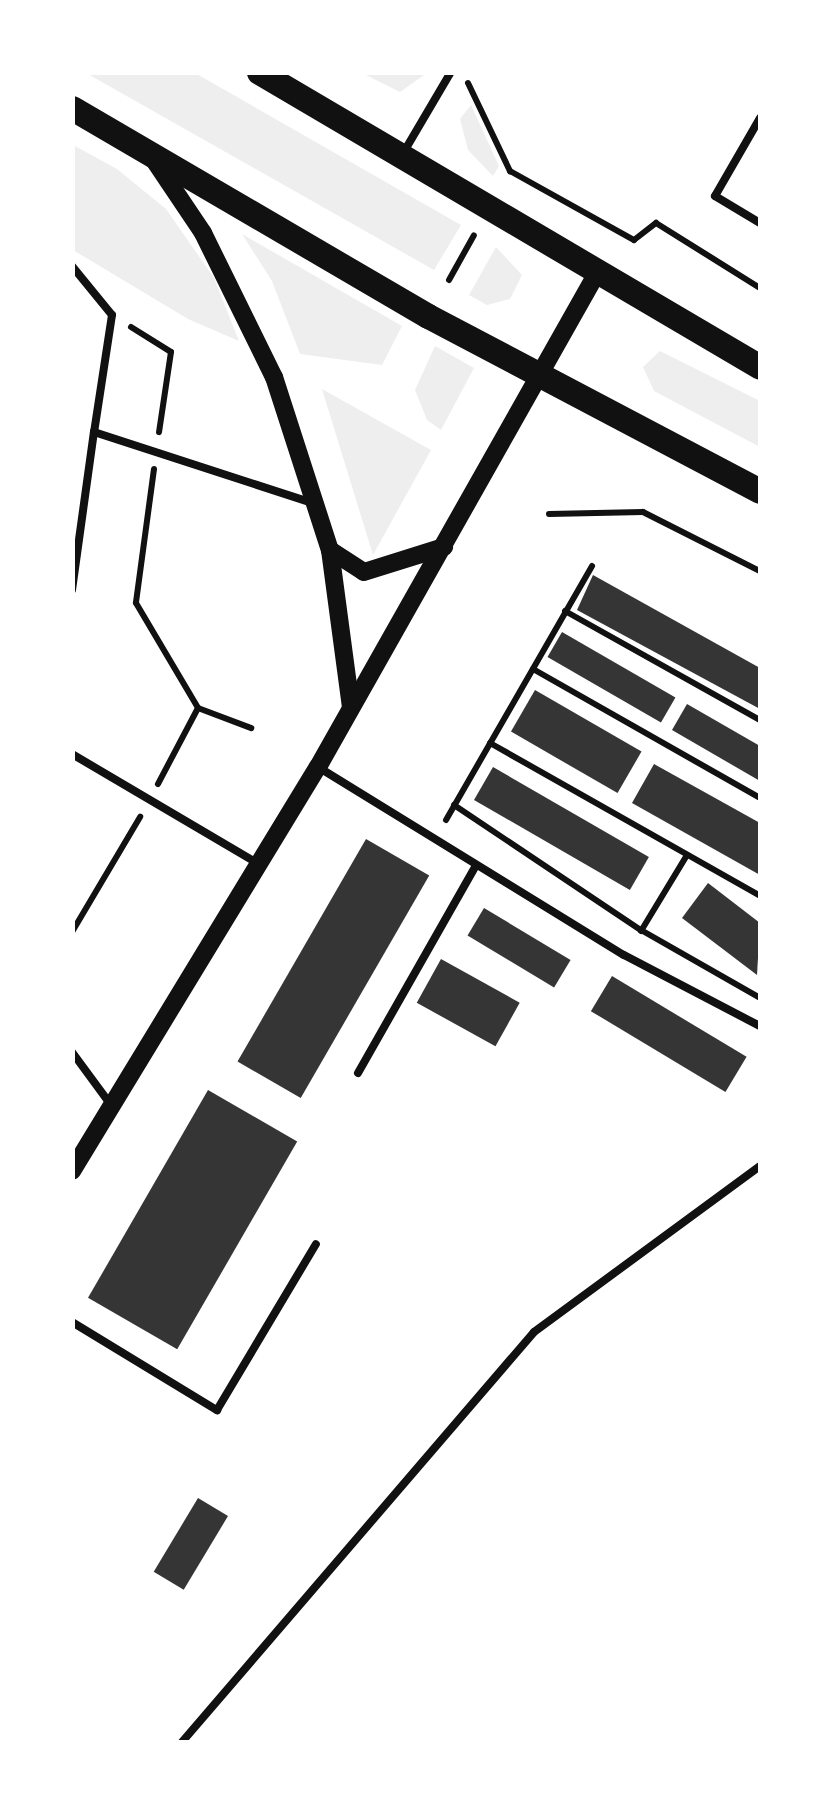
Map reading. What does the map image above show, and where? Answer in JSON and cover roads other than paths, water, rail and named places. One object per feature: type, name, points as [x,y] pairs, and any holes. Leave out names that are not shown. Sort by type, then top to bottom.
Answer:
[{"type":"main road","points":[[259,72],[760,367]]},
{"type":"main road","points":[[72,108],[539,377],[760,491]]},
{"type":"street","points":[[148,151],[242,304],[274,378],[330,550],[352,707]]},
{"type":"street","points":[[72,1171],[78,1149],[111,1106],[318,767],[598,271]]},
{"type":"street","points":[[330,550],[364,572],[444,548]]},
{"type":"lane","points":[[401,157],[452,72]]},
{"type":"lane","points":[[759,124],[714,196],[760,223]]},
{"type":"lane","points":[[72,266],[112,315],[72,590]]},
{"type":"lane","points":[[94,432],[156,456],[315,504]]},
{"type":"lane","points":[[72,754],[257,863]]},
{"type":"lane","points":[[318,767],[381,801],[433,842],[624,955],[760,1026]]},
{"type":"lane","points":[[358,1073],[475,867]]},
{"type":"lane","points":[[72,1052],[111,1106]]},
{"type":"lane","points":[[182,1742],[534,1332],[760,1166]]},
{"type":"lane","points":[[72,1322],[217,1410],[316,1244]]}]
